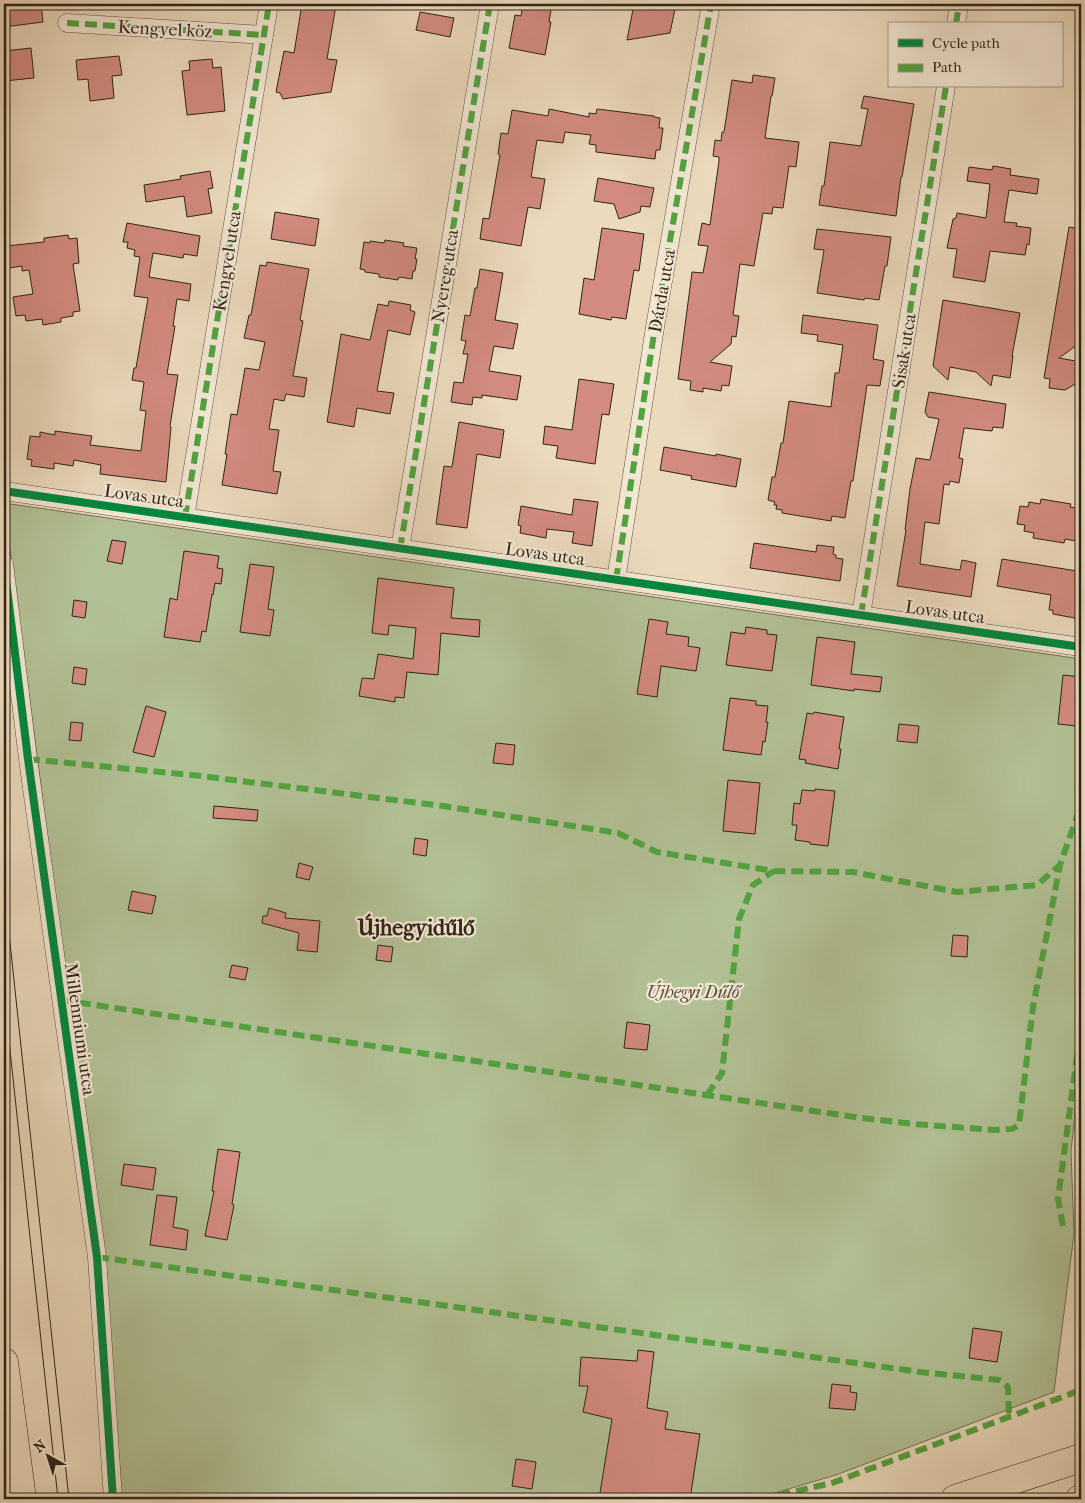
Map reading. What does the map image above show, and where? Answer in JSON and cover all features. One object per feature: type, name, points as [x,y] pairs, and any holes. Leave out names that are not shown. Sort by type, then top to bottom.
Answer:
[{"type":"main road","points":[[4,1362],[22,1499]]},
{"type":"main road","points":[[955,1499],[1081,1458]]},
{"type":"street","name":"Kengyel utca","points":[[185,517],[269,4]]},
{"type":"street","name":"Nyereg utca","points":[[400,549],[490,4]]},
{"type":"street","name":"Dárda utca","points":[[616,580],[655,327],[711,4]]},
{"type":"street","points":[[956,22],[959,4]]},
{"type":"street","name":"Kengyel köz","points":[[68,23],[264,35]]},
{"type":"street","name":"Sisak utca","points":[[861,615],[946,88]]},
{"type":"street","name":"Lovas utca","points":[[4,491],[1081,647]]},
{"type":"street","name":"Millenniumi utca","points":[[4,564],[28,759],[97,1257],[113,1499]]},
{"type":"green space","name":"Újhegyi Dűlő","points":[[4,503],[1081,659],[1081,1054],[1071,1152],[1074,1234],[1054,1392],[836,1475],[754,1499],[122,1499],[105,1276]]},
{"type":"building","points":[[4,4],[41,4],[43,22],[4,27]]},
{"type":"building","points":[[302,4],[336,5],[327,59],[337,60],[331,92],[283,99],[280,93],[276,92],[284,51],[294,53]]},
{"type":"building","points":[[523,4],[552,4],[545,55],[509,48],[515,15],[521,16]]},
{"type":"building","points":[[634,4],[648,4],[675,9],[670,33],[627,40]]},
{"type":"building","points":[[420,12],[454,18],[450,37],[416,30]]},
{"type":"building","points":[[31,48],[34,78],[4,81],[4,51]]},
{"type":"building","points":[[119,56],[122,75],[112,76],[114,98],[90,101],[88,79],[78,80],[76,60]]},
{"type":"building","points":[[212,59],[213,68],[221,67],[225,111],[187,115],[182,71],[190,70],[189,61]]},
{"type":"building","points":[[753,75],[775,78],[765,138],[799,142],[796,167],[789,166],[783,208],[773,207],[772,214],[763,213],[754,266],[740,264],[733,315],[739,316],[736,337],[732,336],[731,344],[710,362],[732,366],[729,386],[722,385],[721,391],[703,388],[703,392],[690,390],[691,381],[678,379],[692,272],[703,273],[708,246],[698,245],[702,223],[710,225],[719,161],[719,157],[713,156],[715,140],[721,141],[722,132],[724,132],[732,80],[752,83]]},
{"type":"building","points":[[864,96],[914,104],[896,216],[819,205],[822,186],[824,186],[830,142],[861,146],[868,109],[861,108]]},
{"type":"building","points":[[549,109],[589,117],[589,113],[596,114],[597,109],[660,118],[659,128],[663,128],[660,150],[656,150],[655,159],[596,152],[596,145],[589,144],[591,135],[565,132],[563,143],[537,140],[531,177],[545,179],[540,209],[528,207],[521,246],[480,239],[483,218],[489,219],[500,155],[498,154],[501,133],[508,134],[512,110],[548,116]]},
{"type":"building","points":[[993,166],[1011,169],[1010,175],[1039,179],[1037,194],[1009,190],[1004,222],[1017,223],[1016,226],[1031,228],[1029,245],[1027,244],[1025,255],[990,251],[985,282],[953,277],[957,249],[947,248],[953,219],[956,218],[957,213],[986,218],[990,184],[967,181],[969,167],[992,170]]},
{"type":"building","points":[[210,171],[213,188],[208,189],[212,213],[187,217],[184,196],[146,202],[144,185],[181,179],[180,176]]},
{"type":"building","points":[[598,178],[654,188],[650,207],[641,206],[640,212],[619,219],[614,204],[594,201]]},
{"type":"building","points":[[275,212],[319,219],[315,246],[271,239]]},
{"type":"building","points":[[127,223],[200,236],[197,256],[184,254],[183,258],[153,253],[149,277],[191,284],[189,301],[177,299],[173,326],[175,326],[167,374],[178,375],[170,426],[166,482],[100,474],[101,465],[74,460],[73,466],[54,463],[54,469],[31,466],[32,460],[27,459],[30,436],[40,437],[40,432],[55,435],[55,431],[92,436],[90,445],[141,451],[146,411],[140,410],[144,382],[132,380],[134,368],[136,368],[148,298],[134,296],[140,257],[134,256],[135,250],[127,248],[128,242],[123,242]]},
{"type":"building","points":[[1069,227],[1081,229],[1081,342],[1059,358],[1081,362],[1077,383],[1065,390],[1049,388],[1050,379],[1044,378]]},
{"type":"building","points":[[602,228],[644,234],[639,271],[634,270],[626,319],[612,317],[611,320],[579,314],[584,278],[594,280]]},
{"type":"building","points":[[817,229],[891,237],[879,300],[865,298],[864,300],[817,293],[824,250],[814,249]]},
{"type":"building","points":[[68,235],[69,239],[77,238],[79,263],[73,264],[80,311],[73,312],[73,316],[61,318],[61,322],[43,325],[42,319],[26,321],[25,315],[16,316],[13,297],[33,294],[29,270],[22,271],[22,266],[9,268],[6,246],[44,242],[44,238]]},
{"type":"building","points":[[385,240],[404,243],[403,246],[417,248],[415,259],[417,259],[412,279],[399,277],[398,280],[379,277],[379,274],[365,272],[365,270],[360,269],[364,242],[384,243]]},
{"type":"building","points":[[267,262],[309,269],[300,320],[303,321],[293,376],[307,378],[304,397],[286,394],[284,401],[274,399],[269,429],[279,430],[273,471],[281,472],[277,494],[222,485],[231,414],[237,415],[245,368],[259,370],[265,342],[244,338],[249,315],[251,315],[260,265],[266,266]]},
{"type":"building","points":[[480,269],[503,273],[495,320],[518,324],[513,349],[494,346],[489,371],[521,376],[517,400],[482,395],[482,398],[473,397],[472,405],[451,402],[454,382],[463,383],[468,354],[463,354],[466,341],[461,340],[465,315],[470,316]]},
{"type":"building","points":[[943,300],[1020,313],[1010,378],[993,375],[991,386],[976,372],[950,367],[948,380],[933,366]]},
{"type":"building","points":[[389,301],[411,305],[410,310],[415,312],[410,335],[388,330],[377,391],[394,393],[390,414],[357,408],[354,427],[327,422],[341,334],[370,340],[378,304],[388,306]]},
{"type":"building","points":[[803,315],[878,325],[873,359],[884,361],[880,386],[867,385],[853,481],[851,481],[845,518],[832,516],[831,521],[782,513],[782,510],[776,509],[777,505],[774,505],[775,502],[768,500],[772,477],[775,477],[781,443],[783,443],[789,401],[831,407],[835,373],[839,373],[843,345],[817,341],[818,335],[801,333]]},
{"type":"building","points":[[579,379],[614,384],[609,415],[602,414],[595,464],[556,458],[558,446],[543,444],[545,426],[572,430]]},
{"type":"building","points":[[929,392],[1006,404],[1003,428],[993,427],[992,431],[964,428],[959,458],[963,459],[959,483],[950,481],[949,485],[944,484],[939,524],[925,522],[920,564],[960,570],[962,560],[976,563],[971,597],[897,586],[916,458],[930,460],[939,419],[928,417],[925,412]]},
{"type":"building","points":[[459,422],[504,430],[500,458],[477,454],[467,528],[436,524],[444,466],[452,467]]},
{"type":"building","points":[[664,447],[741,459],[736,487],[691,479],[692,476],[660,470]]},
{"type":"building","points":[[574,499],[598,502],[592,546],[572,543],[574,532],[547,529],[546,538],[520,533],[521,526],[518,525],[521,506],[572,515]]},
{"type":"building","points":[[1041,499],[1071,504],[1070,507],[1081,509],[1081,542],[1065,539],[1064,543],[1033,538],[1034,533],[1024,531],[1025,525],[1017,524],[1020,506],[1028,507],[1029,502],[1040,504]]},
{"type":"building","points":[[112,540],[126,542],[122,564],[107,561]]},
{"type":"building","points":[[754,543],[816,552],[817,545],[834,547],[833,554],[836,555],[836,558],[843,559],[840,581],[750,568]]},
{"type":"building","points":[[184,551],[219,556],[217,568],[223,569],[221,584],[215,583],[206,632],[202,631],[200,642],[164,637],[170,598],[177,600]]},
{"type":"building","points":[[1002,559],[1077,571],[1077,573],[1081,574],[1080,619],[1053,614],[1053,610],[1049,610],[1051,595],[997,586]]},
{"type":"building","points":[[250,564],[274,567],[268,609],[274,610],[270,636],[240,632]]},
{"type":"building","points":[[378,578],[454,588],[451,618],[480,620],[479,637],[441,633],[438,675],[407,672],[404,698],[395,697],[395,702],[359,696],[362,678],[374,679],[378,654],[413,659],[416,628],[389,625],[388,635],[372,633]]},
{"type":"building","points":[[74,600],[87,602],[85,618],[72,616]]},
{"type":"building","points":[[649,619],[668,622],[666,634],[689,637],[688,646],[700,648],[696,671],[661,666],[657,697],[637,694]]},
{"type":"building","points":[[746,627],[767,630],[767,634],[777,635],[772,671],[726,665],[731,632],[745,634]]},
{"type":"building","points":[[817,637],[855,642],[851,674],[882,677],[880,692],[854,689],[854,691],[811,685]]},
{"type":"building","points":[[74,667],[87,669],[85,685],[72,683]]},
{"type":"building","points":[[1063,675],[1081,677],[1077,726],[1058,724]]},
{"type":"building","points":[[730,698],[756,701],[756,705],[768,706],[766,722],[768,722],[761,755],[723,750]]},
{"type":"building","points":[[146,706],[166,712],[154,757],[133,752]]},
{"type":"building","points":[[814,712],[844,717],[838,769],[805,763],[806,760],[799,759],[807,713],[813,714]]},
{"type":"building","points":[[71,722],[83,723],[81,741],[69,740]]},
{"type":"building","points":[[899,724],[919,726],[917,743],[897,741]]},
{"type":"building","points":[[496,743],[515,745],[513,765],[493,763]]},
{"type":"building","points":[[728,780],[760,783],[755,834],[723,831]]},
{"type":"building","points":[[815,789],[835,791],[828,846],[795,840],[797,825],[792,825],[794,803],[800,804],[802,790],[815,791]]},
{"type":"building","points":[[214,806],[258,810],[257,821],[213,818]]},
{"type":"building","points":[[415,838],[428,840],[426,856],[413,854]]},
{"type":"building","points":[[299,863],[313,867],[309,880],[296,877]]},
{"type":"building","points":[[132,891],[156,896],[152,914],[128,910]]},
{"type":"building","points":[[269,908],[286,913],[285,918],[320,921],[317,952],[297,950],[299,933],[262,923],[263,916],[267,916]]},
{"type":"building","points":[[953,935],[968,936],[967,957],[951,956]]},
{"type":"building","points":[[378,945],[393,947],[391,962],[376,960]]},
{"type":"building","points":[[232,965],[248,968],[245,980],[229,977]]},
{"type":"building","points":[[627,1022],[650,1025],[647,1050],[624,1048]]},
{"type":"building","points":[[218,1149],[240,1152],[232,1204],[234,1205],[227,1240],[205,1236],[214,1191],[212,1191]]},
{"type":"building","points":[[124,1164],[156,1168],[153,1190],[121,1185]]},
{"type":"building","points":[[157,1195],[177,1197],[173,1227],[188,1230],[186,1250],[150,1245]]},
{"type":"building","points":[[973,1328],[1002,1332],[997,1362],[969,1358]]},
{"type":"building","points":[[638,1350],[654,1352],[647,1408],[668,1412],[665,1429],[700,1434],[690,1499],[656,1494],[655,1499],[599,1499],[612,1419],[583,1412],[588,1386],[579,1386],[581,1357],[637,1361]]},
{"type":"building","points":[[832,1384],[851,1386],[850,1392],[857,1393],[855,1410],[829,1408]]},
{"type":"building","points":[[516,1459],[536,1462],[532,1489],[512,1486]]},
{"type":"tram line","points":[[4,886],[69,1499]]},
{"type":"tram line","points":[[4,994],[58,1499]]},
{"type":"marked path","points":[[185,517],[269,4]]},
{"type":"marked path","points":[[400,549],[490,4]]},
{"type":"marked path","points":[[616,580],[655,327],[711,4]]},
{"type":"marked path","points":[[956,22],[959,4]]},
{"type":"marked path","points":[[67,23],[264,35]]},
{"type":"marked path","points":[[861,615],[946,88]]},
{"type":"marked path","points":[[28,759],[201,776],[443,806],[618,833],[657,852],[774,871],[853,872],[957,892],[1037,885],[1060,865]]},
{"type":"marked path","points":[[61,1000],[862,1118],[994,1130],[1012,1129],[1019,1125],[1033,1007],[1060,865],[1080,808],[1081,800]]},
{"type":"marked path","points":[[707,1095],[722,1073],[739,919],[753,885],[774,871]]},
{"type":"marked path","points":[[1063,1226],[1058,1199],[1081,1026]]},
{"type":"marked path","points":[[97,1257],[920,1372],[999,1380],[1008,1387],[1009,1416]]},
{"type":"marked path","points":[[761,1499],[832,1483],[1081,1390]]},
{"type":"cycle path","points":[[4,491],[1081,647]]},
{"type":"cycle path","points":[[4,564],[28,759],[97,1257],[113,1499]]},
{"type":"district","name":"Újhegyidűlő","points":[[416,927]]}]
